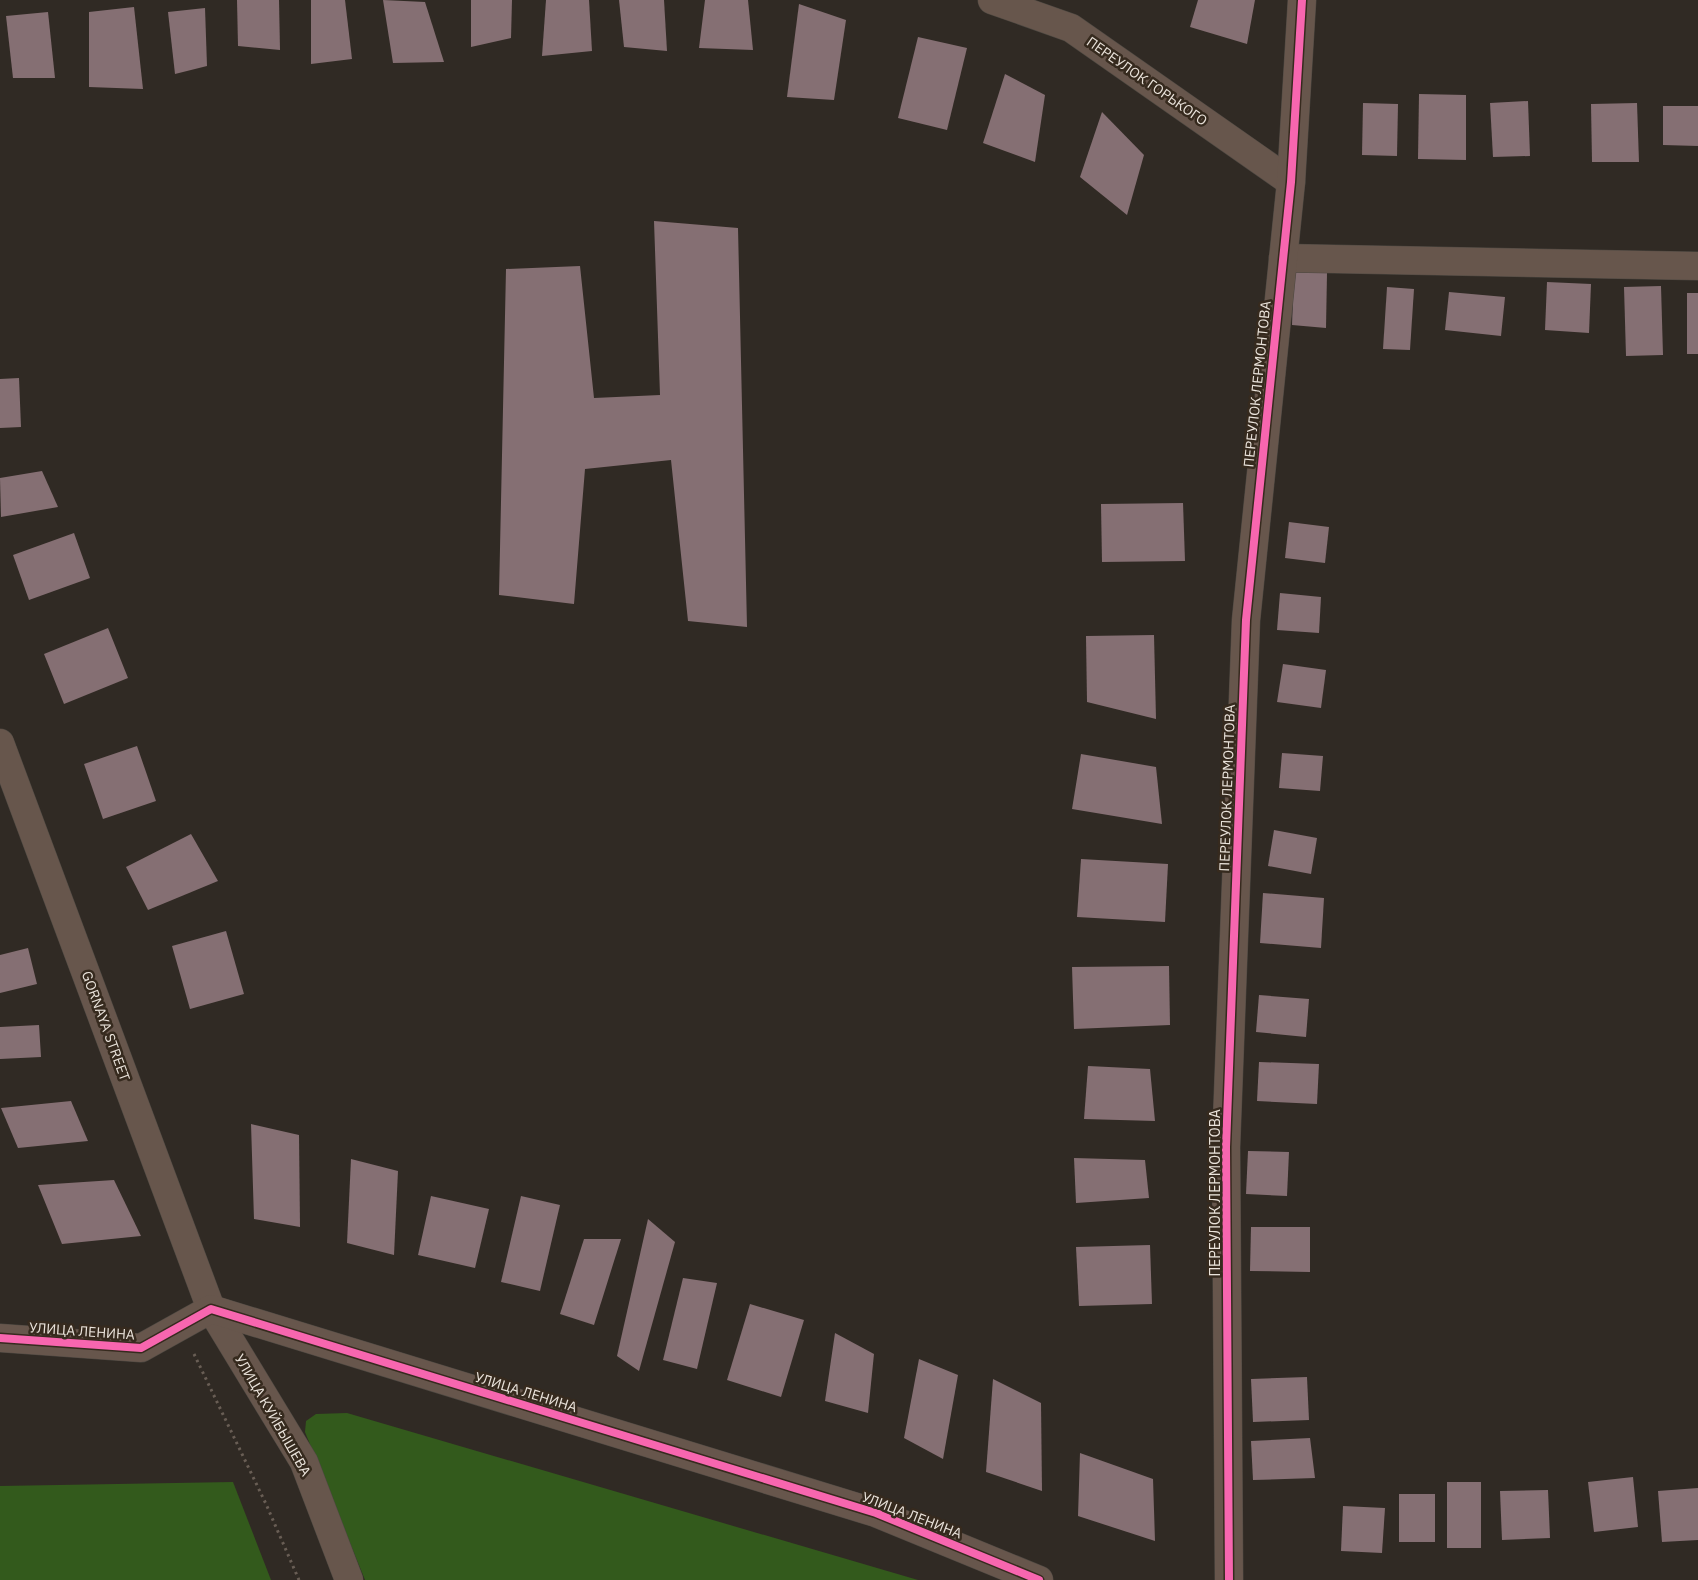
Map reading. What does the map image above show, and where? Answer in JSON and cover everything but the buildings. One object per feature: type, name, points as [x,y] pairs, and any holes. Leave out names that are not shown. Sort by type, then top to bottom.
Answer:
[{"type":"street","name":"ПЕРЕУЛОК ГОРЬКОГО","points":[[992,0],[1071,28],[1291,182]]},
{"type":"street","name":"ПЕРЕУЛОК ЛЕРМОНТОВА","points":[[1229,1580],[1226,1148],[1246,620],[1291,182],[1302,0]]},
{"type":"street","points":[[1283,258],[1698,266]]},
{"type":"street","name":"GORNAYA STREET","points":[[0,743],[211,1309]]},
{"type":"street","name":"УЛИЦА ЛЕНИНА","points":[[0,1338],[141,1348],[211,1309],[876,1513],[1039,1580]]},
{"type":"street","name":"УЛИЦА КУЙБЫШЕВА","points":[[211,1309],[304,1462],[350,1580]]},
{"type":"path","points":[[181,1326],[266,1504],[299,1580]]},
{"type":"green space","points":[[347,1413],[918,1580],[365,1580],[305,1432],[306,1421],[316,1414]]},
{"type":"green space","points":[[233,1482],[271,1580],[0,1580],[0,1486]]},
{"type":"cycle path","points":[[1229,1580],[1226,1147],[1246,620],[1291,182],[1302,0]]},
{"type":"cycle path","points":[[0,1338],[141,1348],[211,1309],[876,1513],[1039,1580]]}]
